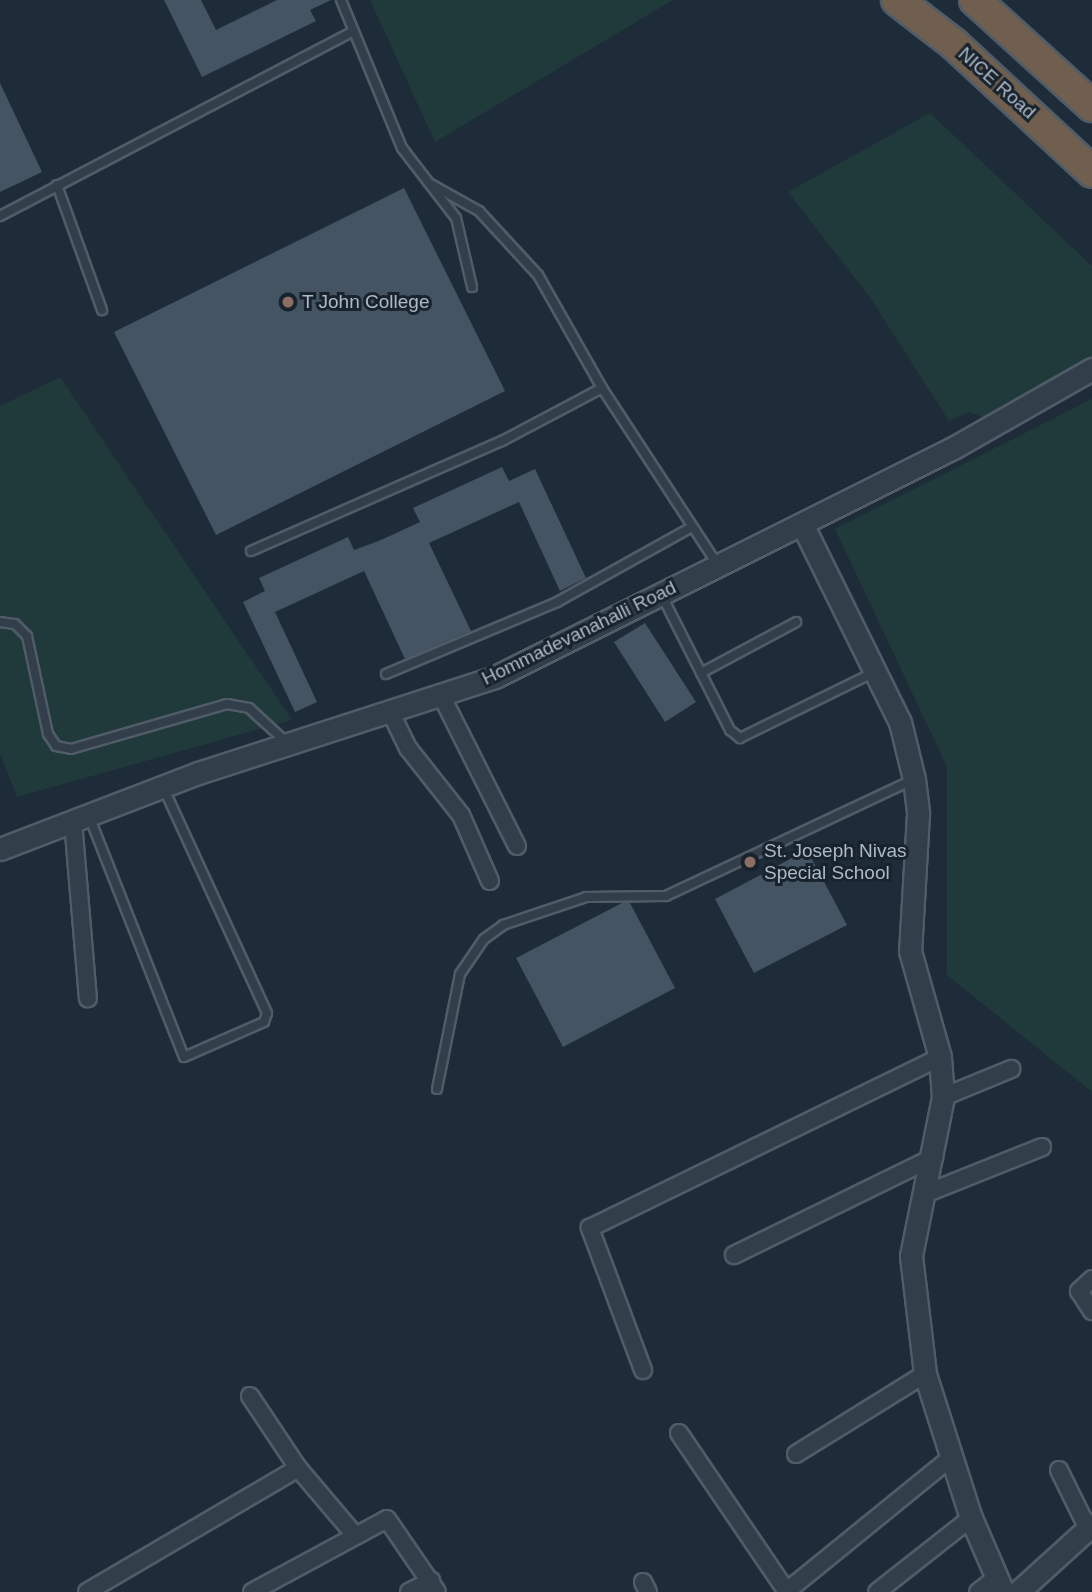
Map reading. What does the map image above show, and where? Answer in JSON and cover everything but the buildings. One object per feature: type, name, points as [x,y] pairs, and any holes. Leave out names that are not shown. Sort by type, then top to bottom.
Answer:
[{"type":"highway","name":"NICE Road","points":[[897,0],[954,44],[1092,172]]},
{"type":"highway","points":[[975,0],[1092,106]]},
{"type":"street","name":"Hommadevanahalli Road","points":[[0,849],[162,786],[495,677],[955,447],[1092,369]]},
{"type":"street","points":[[802,524],[900,722],[914,779],[918,814],[910,951],[940,1057],[943,1097],[927,1193],[911,1256],[925,1374],[971,1518],[1000,1585],[978,1592]]},
{"type":"street","points":[[441,695],[517,846]]},
{"type":"street","points":[[390,711],[408,748],[461,815],[490,881]]},
{"type":"street","points":[[81,818],[88,998]]},
{"type":"street","points":[[643,1370],[590,1228],[940,1057]]},
{"type":"street","points":[[943,1097],[1011,1069]]},
{"type":"street","points":[[927,1193],[1042,1147]]},
{"type":"street","points":[[734,1255],[934,1157]]},
{"type":"street","points":[[1092,1279],[1079,1291],[1092,1311]]},
{"type":"street","points":[[796,1454],[925,1374]]},
{"type":"street","points":[[250,1396],[298,1468],[354,1534]]},
{"type":"street","points":[[679,1433],[787,1591],[951,1457]]},
{"type":"street","points":[[87,1592],[298,1468]]},
{"type":"street","points":[[1018,1592],[1090,1527],[1059,1470]]},
{"type":"street","points":[[877,1592],[971,1518]]},
{"type":"street","points":[[252,1592],[354,1534],[387,1519],[434,1586],[409,1592]]},
{"type":"lane","points":[[341,0],[402,148],[456,218],[472,287]]},
{"type":"lane","points":[[0,216],[354,31]]},
{"type":"lane","points":[[429,183],[479,211],[538,275],[602,388],[718,566]]},
{"type":"lane","points":[[57,185],[102,310]]},
{"type":"lane","points":[[251,551],[502,440],[602,388]]},
{"type":"lane","points":[[386,674],[557,602],[692,527]]},
{"type":"lane","points":[[661,594],[730,730],[745,738],[875,672]]},
{"type":"lane","points":[[0,622],[15,624],[27,636],[48,734],[56,746],[71,749],[227,704],[249,708],[288,744]]},
{"type":"lane","points":[[701,673],[796,622]]},
{"type":"lane","points":[[437,1088],[460,974],[484,939],[503,925],[586,897],[666,896],[914,779]]},
{"type":"lane","points":[[81,818],[184,1057],[264,1022],[267,1013],[162,786]]},
{"type":"green space","points":[[370,0],[673,0],[435,142]]},
{"type":"green space","points":[[930,113],[1092,266],[1092,361],[991,420],[969,412],[949,421],[871,299],[788,192]]},
{"type":"green space","points":[[60,377],[292,720],[17,797],[0,753],[0,406]]},
{"type":"green space","points":[[1092,399],[1092,1092],[947,975],[947,767],[835,529]]},
{"type":"place","name":"T John College","points":[[288,302]]},
{"type":"place","name":"St. Joseph Nivas Special School","points":[[750,862]]}]
